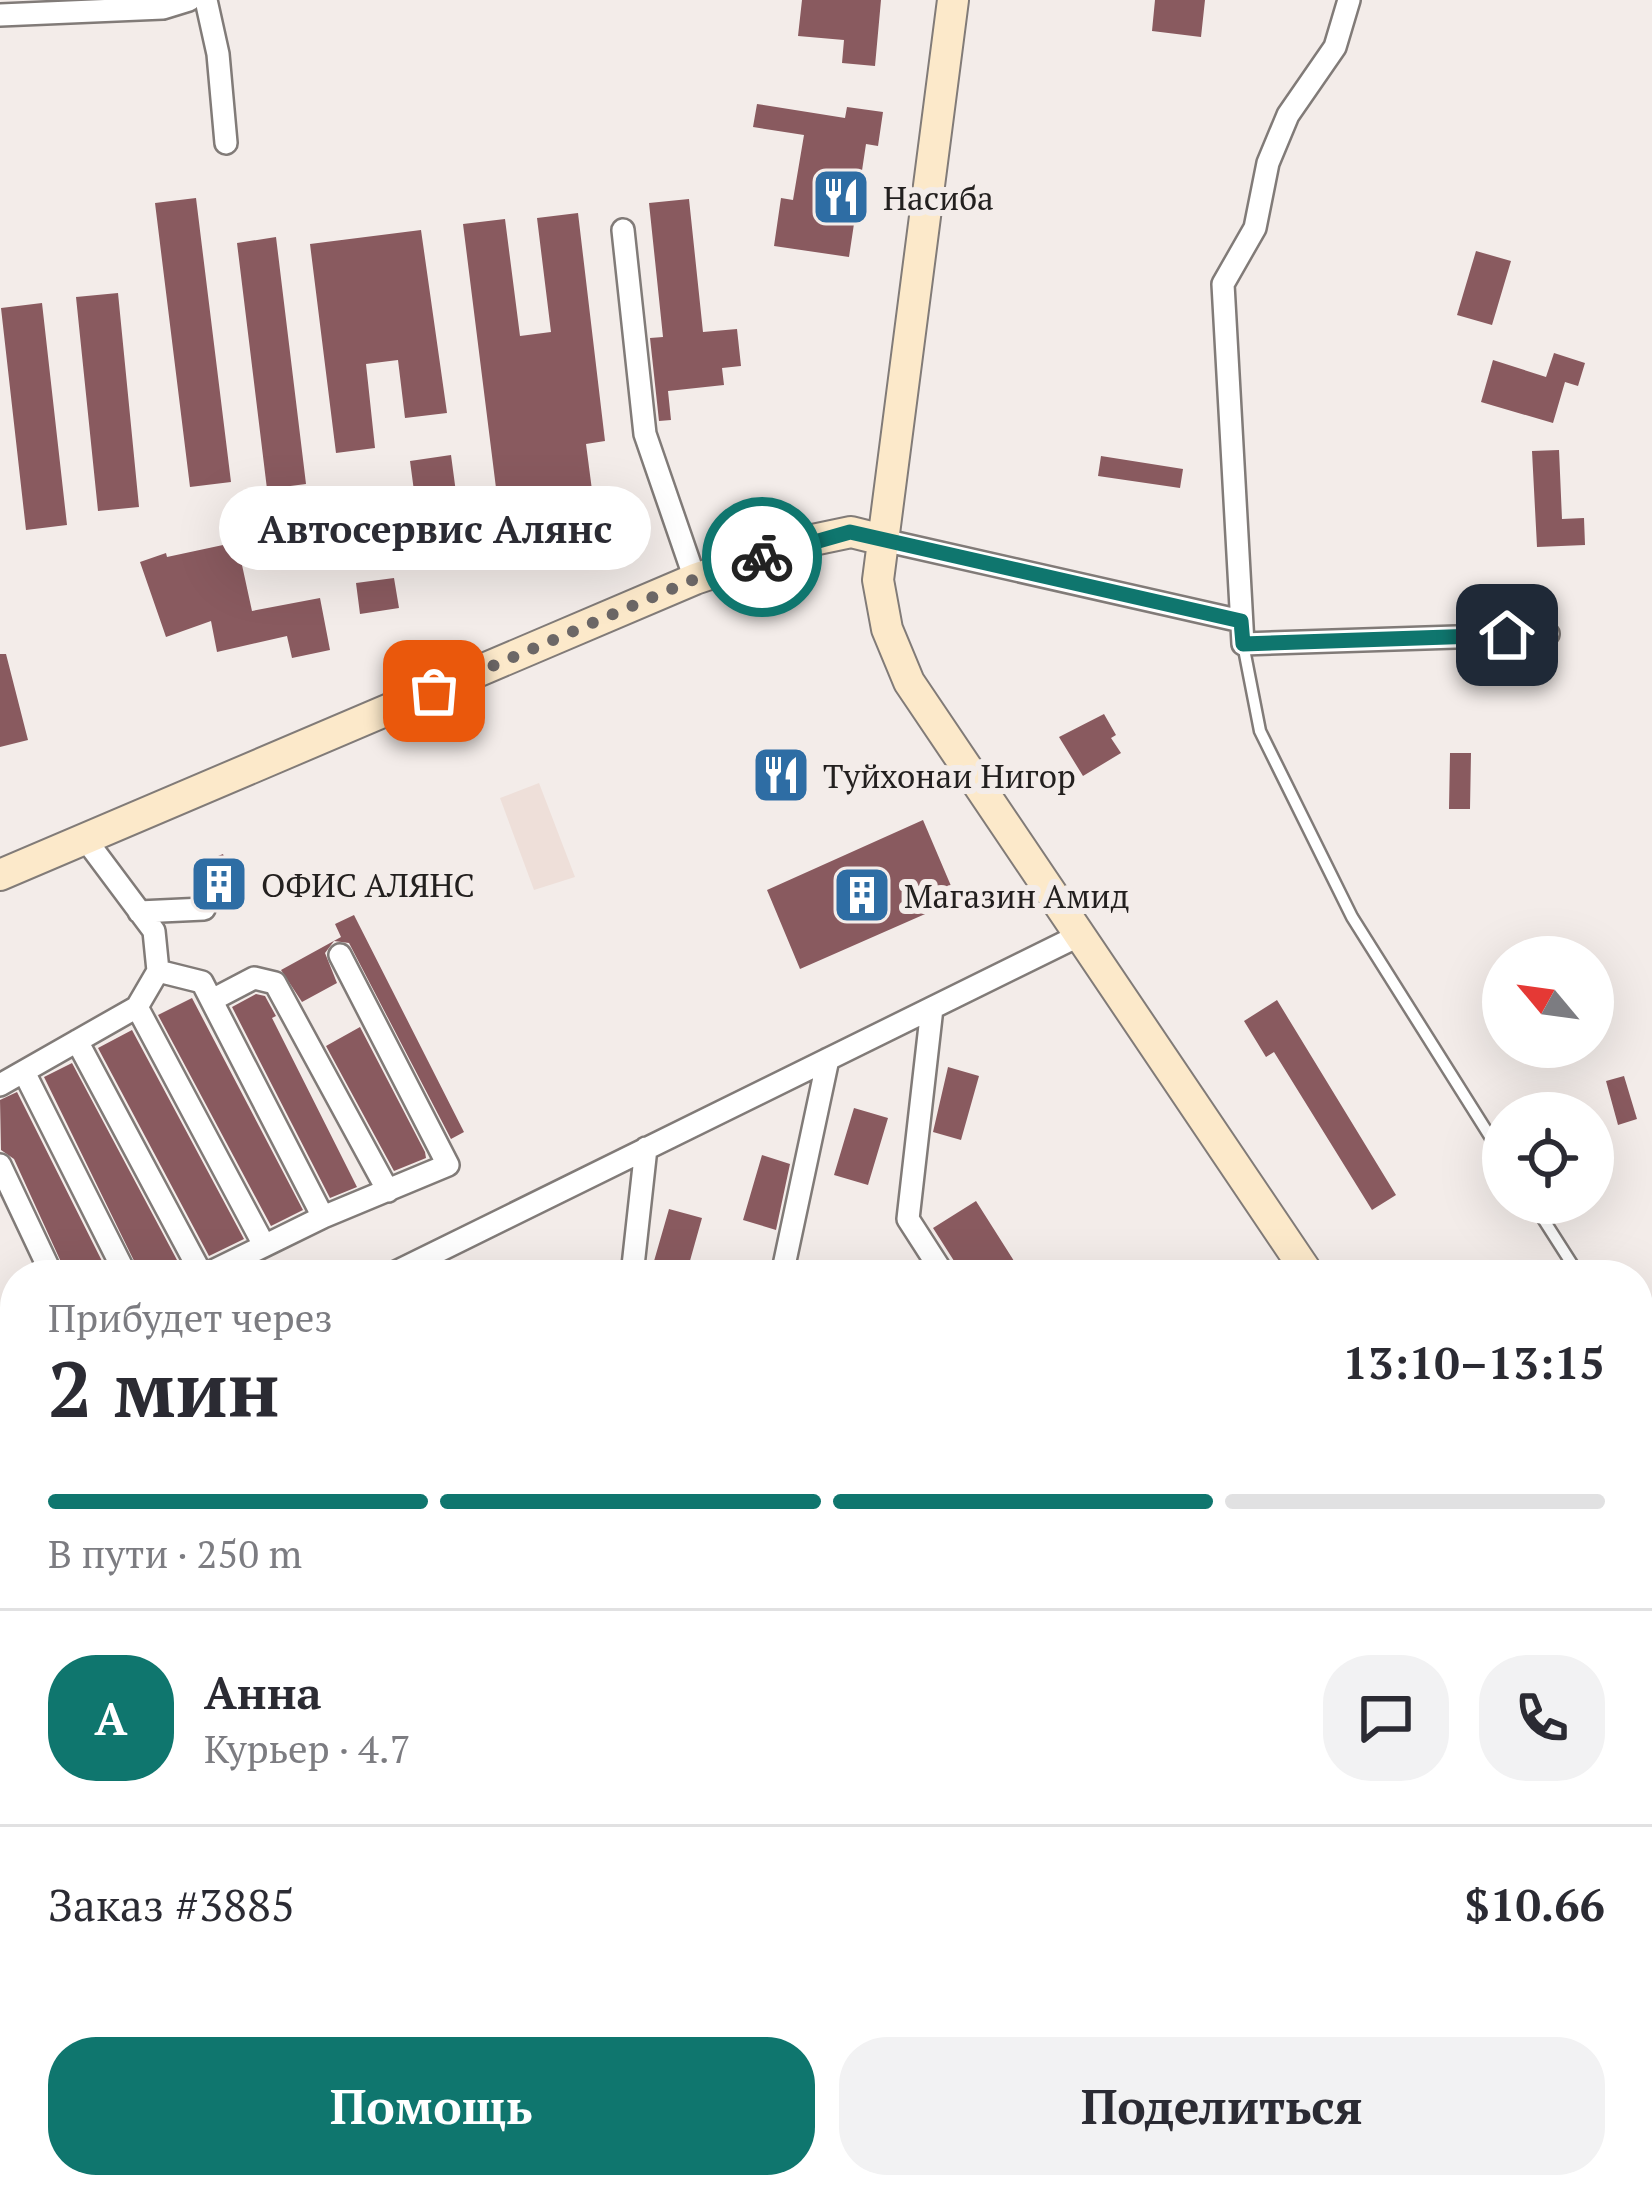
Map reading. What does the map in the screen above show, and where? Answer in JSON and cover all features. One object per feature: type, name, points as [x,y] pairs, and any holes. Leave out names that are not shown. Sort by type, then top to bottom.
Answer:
[{"type":"main road","points":[[953,0],[878,580],[886,629],[909,682],[1299,1260]]},
{"type":"main road","points":[[0,875],[695,579],[850,532],[883,540]]},
{"type":"street","points":[[0,15],[78,6],[163,8],[189,0]]},
{"type":"street","points":[[206,0],[218,54],[226,142]]},
{"type":"street","points":[[1242,632],[1222,284],[1255,228],[1268,163],[1288,115],[1335,47],[1348,0]]},
{"type":"street","points":[[623,230],[645,434],[695,579]]},
{"type":"street","points":[[883,540],[1242,632],[1548,634]]},
{"type":"street","points":[[0,1085],[137,1006],[158,971],[154,931],[86,840]]},
{"type":"street","points":[[139,912],[205,909]]},
{"type":"street","points":[[448,1260],[646,1148],[1080,935]]},
{"type":"street","points":[[234,1260],[448,1165],[340,955]]},
{"type":"street","points":[[158,971],[202,982],[323,1217]]},
{"type":"street","points":[[212,1000],[254,978],[275,983],[388,1191]]},
{"type":"street","points":[[137,1006],[264,1245]]},
{"type":"street","points":[[932,1008],[908,1220],[934,1260]]},
{"type":"street","points":[[76,1041],[196,1260]]},
{"type":"street","points":[[785,1260],[828,1059]]},
{"type":"street","points":[[23,1072],[118,1260]]},
{"type":"street","points":[[634,1260],[646,1148]]},
{"type":"street","points":[[0,1165],[45,1260]]},
{"type":"lane","points":[[1242,632],[1260,731],[1352,917],[1482,1124]]},
{"type":"lane","points":[[1547,1224],[1570,1260]]},
{"type":"shaded area","points":[[539,783],[575,877],[534,890],[500,798]]},
{"type":"building","points":[[802,0],[881,0],[875,66],[842,63],[844,40],[798,36]]},
{"type":"building","points":[[1155,0],[1205,0],[1201,37],[1152,31]]},
{"type":"building","points":[[757,104],[845,118],[847,107],[883,112],[878,146],[866,144],[849,257],[774,246],[781,198],[793,200],[804,135],[753,127]]},
{"type":"building","points":[[196,198],[231,482],[190,487],[155,203]]},
{"type":"building","points":[[689,199],[703,332],[737,329],[741,366],[722,368],[724,385],[668,391],[671,420],[659,421],[650,338],[663,337],[649,203]]},
{"type":"building","points":[[578,213],[605,441],[586,444],[595,513],[573,516],[572,511],[500,520],[463,224],[505,219],[520,336],[551,332],[537,218]]},
{"type":"building","points":[[421,230],[447,413],[405,418],[398,360],[366,364],[375,448],[336,453],[310,244]]},
{"type":"building","points":[[276,237],[306,484],[267,489],[237,243]]},
{"type":"building","points":[[1476,251],[1511,261],[1492,325],[1457,315]]},
{"type":"building","points":[[118,293],[139,507],[98,511],[76,297]]},
{"type":"building","points":[[42,303],[67,525],[26,530],[1,308]]},
{"type":"building","points":[[1554,353],[1585,363],[1578,386],[1565,382],[1553,423],[1481,402],[1493,360],[1546,377]]},
{"type":"building","points":[[1559,450],[1562,519],[1584,518],[1585,545],[1537,547],[1532,451]]},
{"type":"building","points":[[451,455],[465,560],[424,566],[410,461]]},
{"type":"building","points":[[1101,456],[1183,469],[1180,488],[1098,476]]},
{"type":"building","points":[[237,542],[252,611],[320,598],[330,650],[292,658],[287,636],[217,652],[211,621],[166,637],[140,562]]},
{"type":"building","points":[[394,578],[399,608],[360,614],[356,583]]},
{"type":"building","points":[[0,654],[6,654],[28,740],[0,747]]},
{"type":"building","points":[[1104,714],[1121,753],[1083,776],[1059,737]]},
{"type":"building","points":[[1450,753],[1471,753],[1470,809],[1449,809]]},
{"type":"building","name":"Магазин Амид","points":[[923,820],[957,900],[800,969],[767,890]]},
{"type":"building","name":"ОФИС АЛЯНС","points":[[223,854],[241,904],[219,909],[198,864]]},
{"type":"building","points":[[354,915],[464,1132],[451,1139],[349,943],[334,941],[325,953],[337,983],[302,1002],[281,970],[341,937],[335,924]]},
{"type":"building","points":[[256,994],[265,996],[276,1016],[272,1018],[357,1187],[330,1198],[232,1007]]},
{"type":"building","points":[[192,998],[303,1210],[271,1226],[158,1015]]},
{"type":"building","points":[[1277,1000],[1396,1195],[1372,1210],[1274,1052],[1266,1057],[1244,1021]]},
{"type":"building","points":[[360,1027],[425,1152],[426,1158],[394,1171],[326,1046]]},
{"type":"building","points":[[132,1030],[244,1239],[209,1256],[98,1048]]},
{"type":"building","points":[[72,1063],[177,1260],[134,1260],[44,1077]]},
{"type":"building","points":[[948,1067],[979,1076],[961,1140],[933,1132]]},
{"type":"building","points":[[1624,1076],[1637,1119],[1618,1125],[1614,1092],[1609,1092],[1606,1081]]},
{"type":"building","points":[[17,1092],[101,1260],[60,1260],[14,1159],[1,1150],[0,1100]]},
{"type":"building","points":[[854,1108],[888,1118],[868,1185],[834,1175]]},
{"type":"building","points":[[762,1155],[790,1164],[776,1230],[743,1220]]},
{"type":"building","points":[[976,1201],[1013,1260],[953,1260],[933,1228]]},
{"type":"building","points":[[669,1209],[702,1218],[690,1260],[654,1260]]},
{"type":"way so far","points":[[434,691],[695,579],[762,557]]},
{"type":"place","name":"Насиба","points":[[841,197]]},
{"type":"place","name":"Автосервис Алянс","points":[[434,691]]},
{"type":"place","name":"Туйхонаи Нигор","points":[[781,775]]},
{"type":"place","name":"ОФИС АЛЯНС","points":[[219,884]]},
{"type":"place","name":"Магазин Амид","points":[[862,895]]},
{"type":"route","points":[[762,557],[850,532],[1241,621],[1243,644],[1507,635]]}]
